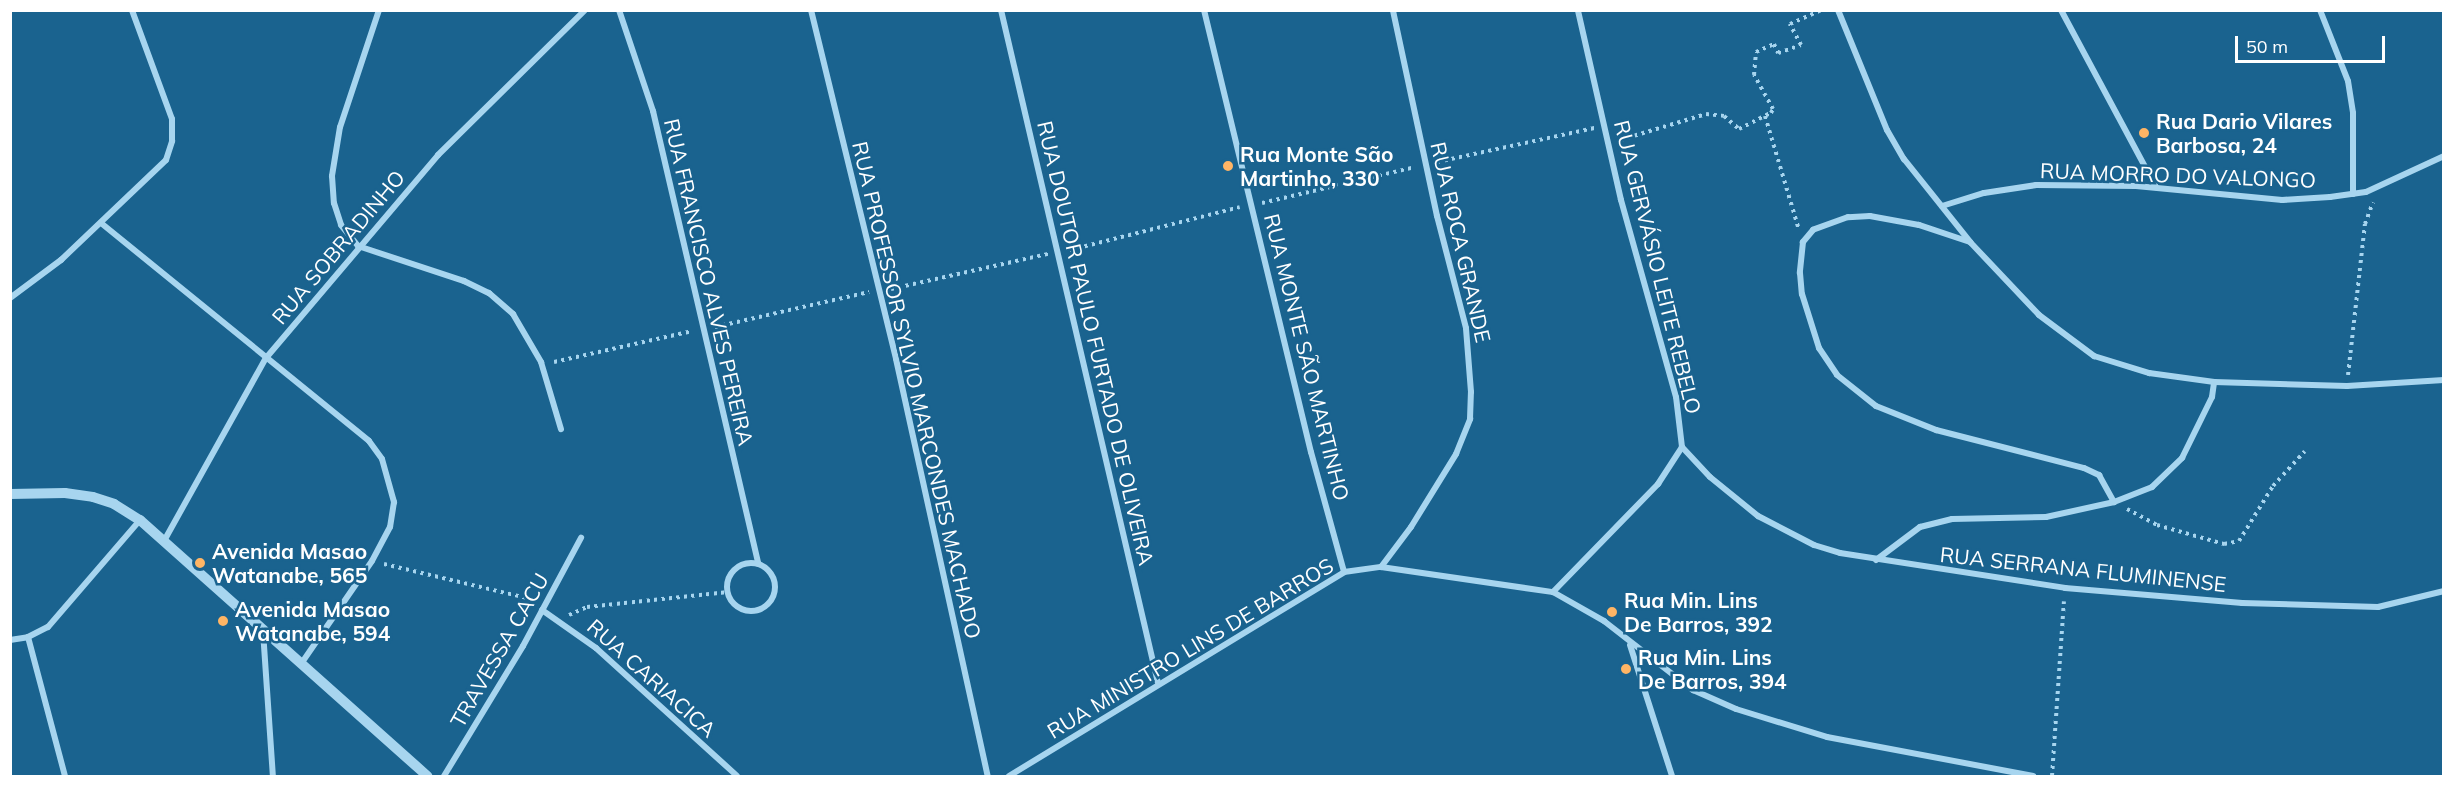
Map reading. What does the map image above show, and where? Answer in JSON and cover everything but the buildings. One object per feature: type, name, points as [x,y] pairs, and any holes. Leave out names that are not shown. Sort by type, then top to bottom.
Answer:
[{"type":"street","points":[[10,298],[101,223],[149,180],[166,160],[172,141],[172,119],[163,90],[135,28],[132,10]]},
{"type":"street","points":[[379,10],[340,127],[332,176],[334,203],[341,225],[358,246],[489,293],[513,314],[541,362],[561,429]]},
{"type":"street","name":"RUA SOBRADINHO","points":[[164,541],[266,358],[358,246],[438,155],[585,10]]},
{"type":"street","name":"RUA FRANCISCO ALVES PEREIRA","points":[[619,10],[653,111],[758,564],[772,575],[775,584],[771,602],[764,608],[746,611],[738,608],[728,592]]},
{"type":"street","name":"RUA PROFESSOR SYLVIO MARCONDES MACHADO","points":[[811,10],[879,290],[988,777]]},
{"type":"street","name":"RUA DOUTOR PAULO FURTADO DE OLIVEIRA","points":[[1001,10],[1060,252],[1158,683]]},
{"type":"street","name":"RUA MONTE SÃO MARTINHO","points":[[1204,10],[1311,452],[1344,572]]},
{"type":"street","name":"RUA ROCA GRANDE","points":[[1381,567],[1411,527],[1456,454],[1470,418],[1471,392],[1466,328],[1437,216],[1393,10]]},
{"type":"street","name":"RUA GERVÁSIO LEITE REBELO","points":[[1553,592],[1658,484],[1682,447],[1676,397],[1621,200],[1610,143],[1578,10]]},
{"type":"street","points":[[1838,10],[1887,130],[1942,206],[1971,243],[2039,315],[2094,356],[2149,373],[2214,382],[2347,386],[2444,380]]},
{"type":"street","points":[[2061,10],[2156,187]]},
{"type":"street","points":[[2320,10],[2348,81],[2353,112],[2353,194]]},
{"type":"street","name":"RUA MORRO DO VALONGO","points":[[1942,206],[1984,193],[2036,185],[2156,187],[2282,200],[2353,194],[2378,187],[2444,156]]},
{"type":"street","points":[[1971,243],[1919,225],[1870,216],[1820,225],[1803,242],[1802,294],[1809,324],[1819,348],[1853,391],[1876,406],[1936,430],[2084,468],[2098,475],[2114,502]]},
{"type":"street","points":[[101,223],[369,441],[382,459],[394,502],[390,527],[372,561],[301,664]]},
{"type":"street","points":[[1876,560],[1920,527],[1952,519],[2046,517],[2114,502],[2152,487],[2182,458],[2212,396],[2214,382]]},
{"type":"street","name":"RUA SERRANA FLUMINENSE","points":[[1682,447],[1710,477],[1758,516],[1814,545],[1876,560],[2065,588],[2242,603],[2378,607],[2444,591]]},
{"type":"street","points":[[10,494],[65,493],[93,497],[114,504],[140,520],[427,777]]},
{"type":"street","points":[[10,640],[28,638],[48,627],[72,604],[140,520]]},
{"type":"street","name":"TRAVESSA CACU","points":[[444,777],[542,610],[581,538]]},
{"type":"street","points":[[728,592],[735,570],[758,564]]},
{"type":"street","name":"RUA MINISTRO LINS DE BARROS","points":[[1009,777],[1158,683],[1344,572],[1381,567],[1553,592],[1604,621],[1630,645],[1692,690],[1778,722],[1892,752],[2033,777]]},
{"type":"street","name":"RUA CARIACICA","points":[[542,610],[559,619],[596,648],[737,777]]},
{"type":"street","points":[[263,631],[273,777]]},
{"type":"street","points":[[28,638],[64,777]]},
{"type":"street","points":[[1630,645],[1672,777]]},
{"type":"path","points":[[1610,143],[1706,114],[1724,116],[1739,129],[1765,116],[1773,109],[1754,75],[1756,52],[1774,44],[1778,53],[1801,45],[1790,24],[1821,10]]},
{"type":"path","points":[[1765,116],[1803,242]]},
{"type":"path","points":[[2347,386],[2365,224],[2378,187]]},
{"type":"path","points":[[541,362],[547,363],[1060,252],[1252,204]]},
{"type":"path","points":[[2114,502],[2157,525],[2224,544],[2239,541],[2273,486],[2305,451]]},
{"type":"path","points":[[372,561],[536,600],[542,610]]},
{"type":"path","points":[[2052,777],[2065,588]]},
{"type":"path","points":[[559,619],[587,607],[728,592]]},
{"type":"place","name":"Rua Dario Vilares Barbosa, 24","points":[[2144,133]]},
{"type":"place","name":"Rua Monte São Martinho, 330","points":[[1228,166]]},
{"type":"place","name":"Avenida Masao Watanabe, 565","points":[[200,563]]},
{"type":"place","name":"Rua Min. Lins De Barros, 392","points":[[1612,612]]},
{"type":"place","name":"Avenida Masao Watanabe, 594","points":[[223,621]]},
{"type":"place","name":"Rua Min. Lins De Barros, 394","points":[[1626,669]]}]
